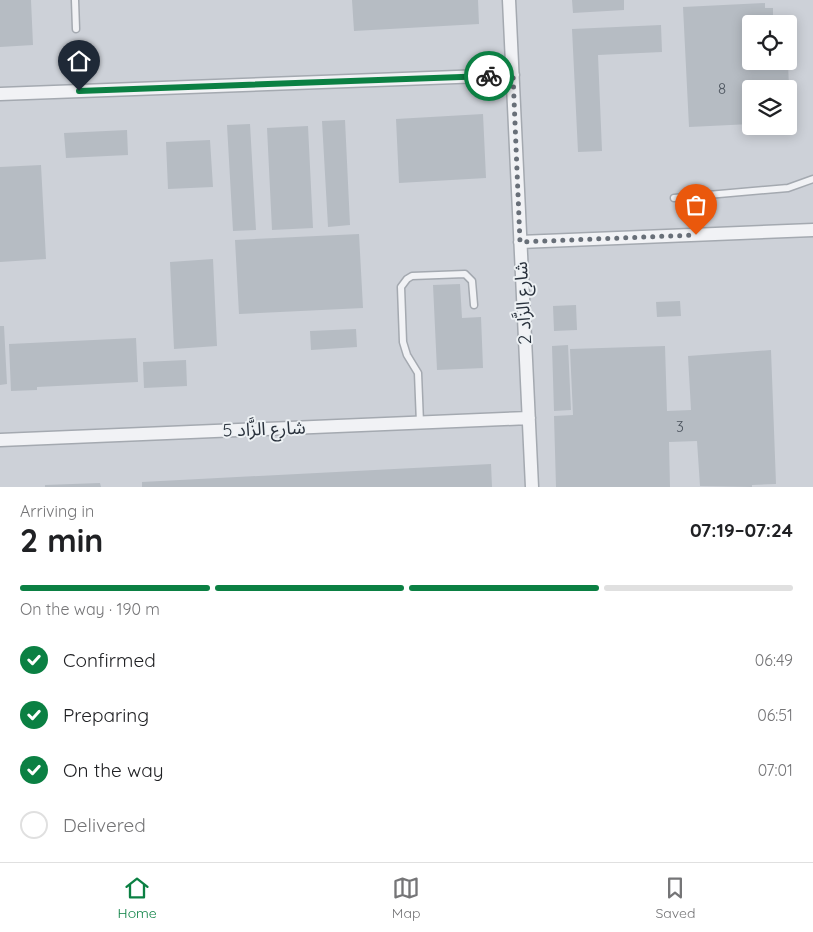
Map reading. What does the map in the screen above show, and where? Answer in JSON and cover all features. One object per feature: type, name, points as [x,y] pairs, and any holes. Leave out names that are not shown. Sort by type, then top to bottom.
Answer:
[{"type":"street","name":"شارع الزَّاد 2","points":[[509,0],[532,487]]},
{"type":"street","points":[[0,94],[513,75]]},
{"type":"street","points":[[520,242],[813,230]]},
{"type":"street","name":"شارع الزَّاد 5","points":[[0,440],[528,418]]},
{"type":"lane","points":[[75,0],[76,29]]},
{"type":"lane","points":[[674,198],[788,188],[813,178]]},
{"type":"lane","points":[[420,423],[418,373],[415,365],[407,355],[403,342],[401,287],[412,276],[465,274],[472,281],[474,305]]},
{"type":"shaded area","points":[[0,0],[813,0],[813,487],[0,487]]},
{"type":"building","points":[[0,0],[31,0],[33,45],[0,47]]},
{"type":"building","points":[[352,0],[478,0],[479,24],[354,31]]},
{"type":"building","points":[[572,0],[624,0],[624,10],[573,13]]},
{"type":"building","points":[[765,3],[765,8],[773,8],[773,15],[742,15],[742,70],[788,70],[789,80],[742,80],[742,124],[689,127],[683,7]]},
{"type":"building","points":[[661,25],[662,52],[598,55],[602,151],[578,152],[572,29]]},
{"type":"building","points":[[483,114],[486,178],[399,183],[396,119]]},
{"type":"building","points":[[345,120],[350,225],[328,227],[322,121]]},
{"type":"building","points":[[250,124],[256,230],[233,231],[227,125]]},
{"type":"building","points":[[308,126],[313,228],[272,230],[267,128]]},
{"type":"building","points":[[127,130],[128,155],[66,158],[64,133]]},
{"type":"building","points":[[210,140],[213,187],[168,189],[166,142]]},
{"type":"building","points":[[41,165],[46,259],[0,262],[0,167]]},
{"type":"building","points":[[359,234],[363,308],[239,314],[235,240]]},
{"type":"building","points":[[213,259],[217,346],[174,349],[170,262]]},
{"type":"building","points":[[460,284],[462,318],[481,317],[483,368],[437,370],[433,285]]},
{"type":"building","points":[[680,301],[681,316],[657,317],[656,302]]},
{"type":"building","points":[[576,305],[577,330],[554,331],[553,306]]},
{"type":"building","points":[[0,326],[4,326],[7,384],[0,385]]},
{"type":"building","points":[[356,329],[357,347],[311,350],[310,331]]},
{"type":"building","points":[[136,338],[138,382],[37,387],[37,390],[11,391],[9,344]]},
{"type":"building","points":[[568,345],[571,410],[554,411],[552,346]]},
{"type":"building","points":[[665,346],[667,411],[691,410],[688,356],[771,350],[776,484],[752,485],[752,487],[700,486],[697,441],[669,442],[670,487],[556,487],[554,416],[573,415],[570,349]]},
{"type":"building","points":[[186,360],[187,386],[144,388],[143,362]]},
{"type":"building","points":[[491,464],[492,487],[142,487],[142,482]]},
{"type":"building","points":[[100,483],[101,487],[45,487],[45,485]]},
{"type":"way so far","points":[[489,76],[513,75],[520,242],[696,235]]},
{"type":"route","points":[[79,91],[489,76]]}]
